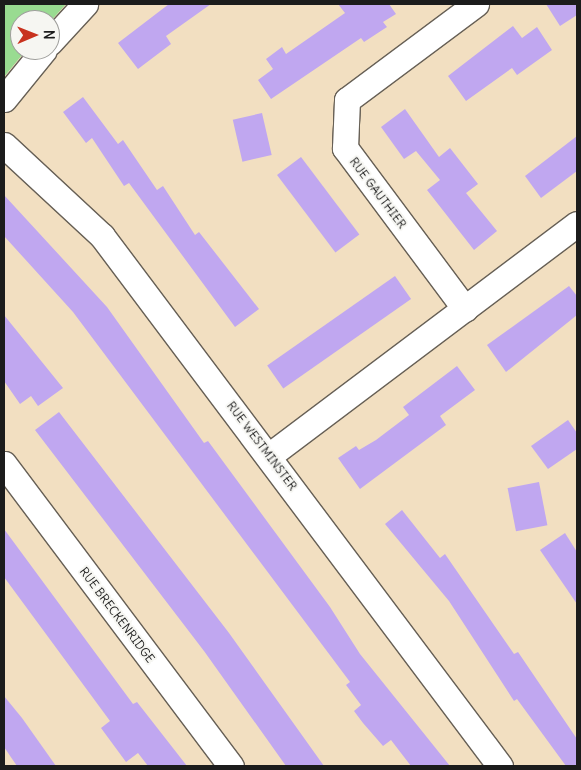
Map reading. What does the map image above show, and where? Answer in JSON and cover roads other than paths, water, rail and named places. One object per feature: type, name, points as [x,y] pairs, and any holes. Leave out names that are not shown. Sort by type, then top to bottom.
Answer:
[{"type":"street","points":[[60,31],[85,4]]},
{"type":"street","name":"RUE GAUTHIER","points":[[465,309],[345,148],[348,100],[476,4]]},
{"type":"street","points":[[4,99],[36,60]]},
{"type":"street","name":"RUE WESTMINSTER","points":[[4,145],[102,236],[270,455],[500,766]]},
{"type":"street","points":[[270,455],[577,224]]},
{"type":"street","name":"RUE BRECKENRIDGE","points":[[4,464],[231,766]]}]
